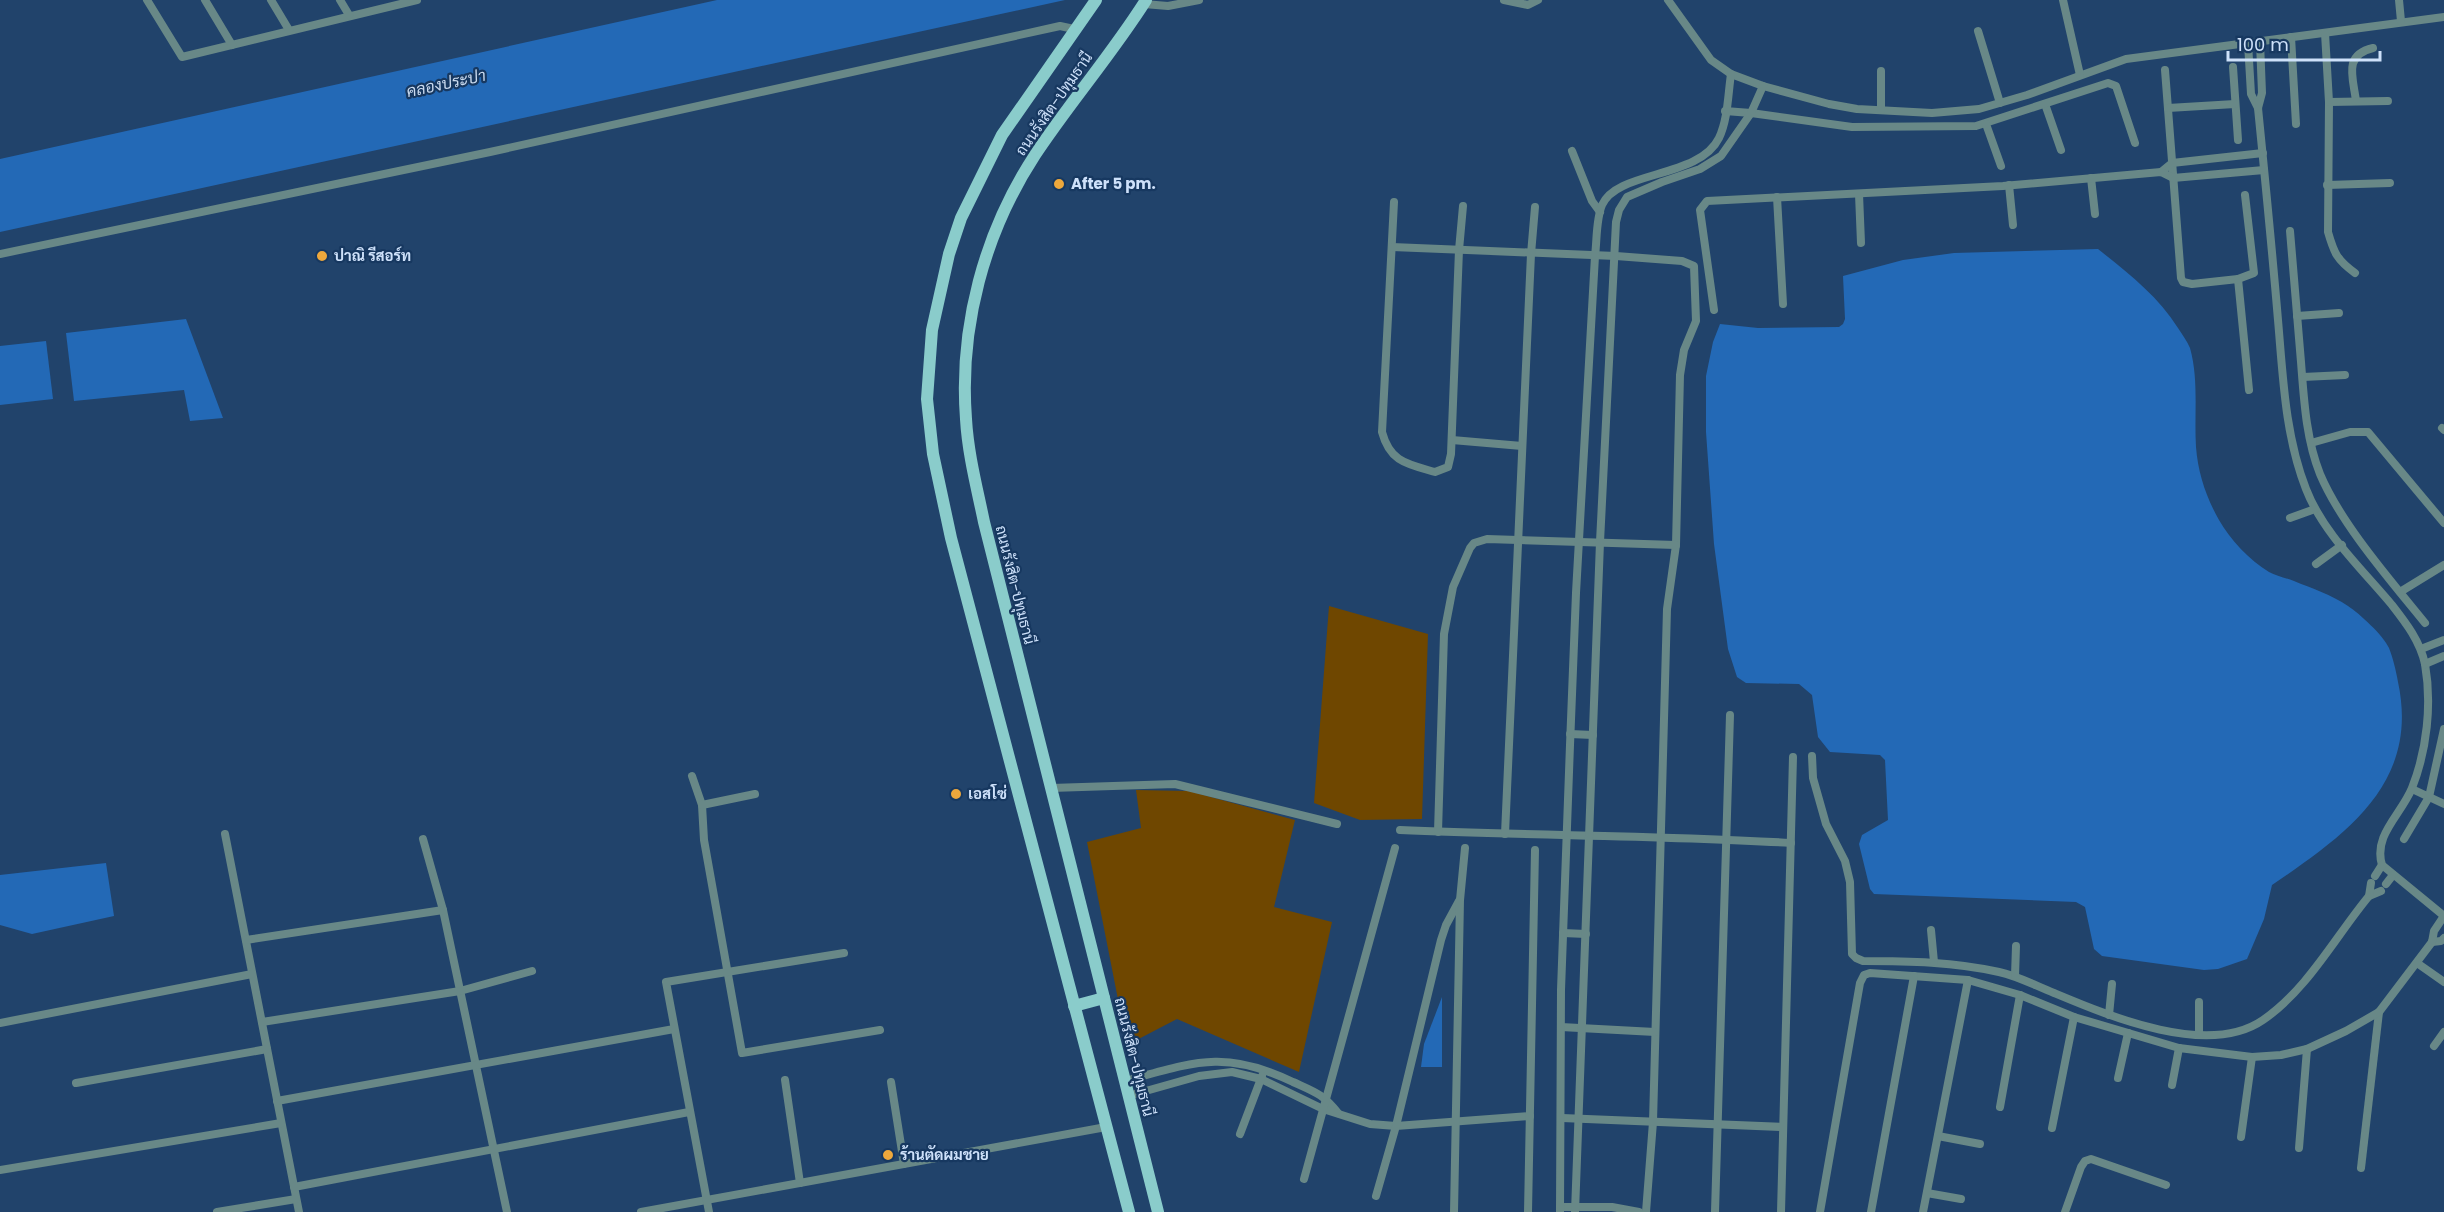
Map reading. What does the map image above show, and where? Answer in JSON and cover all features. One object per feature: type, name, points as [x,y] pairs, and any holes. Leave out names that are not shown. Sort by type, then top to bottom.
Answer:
[{"type":"main road","name":"ถนนรังสิต-ปทุมธานี","points":[[1096,0],[1002,135],[961,218],[949,254],[932,330],[927,399],[941,498],[1129,1212]]},
{"type":"main road","name":"ถนนรังสิต-ปทุมธานี","points":[[1145,2],[1041,146],[1014,190],[996,226],[984,260],[970,322],[964,399],[970,454],[984,522],[1158,1212]]},
{"type":"main road","points":[[1074,1006],[1104,998]]},
{"type":"street","points":[[147,0],[182,57],[403,1],[417,0]]},
{"type":"street","points":[[205,0],[232,45]]},
{"type":"street","points":[[271,0],[289,30]]},
{"type":"street","points":[[339,0],[349,15]]},
{"type":"street","points":[[1145,2],[1168,6],[1199,0]]},
{"type":"street","points":[[1504,0],[1528,5],[1538,0]]},
{"type":"street","points":[[1668,0],[1711,60],[1731,74],[1763,86],[1829,104],[1857,109],[1932,113],[1979,109],[2126,58],[2444,17]]},
{"type":"street","points":[[2063,0],[2079,75]]},
{"type":"street","points":[[2399,0],[2401,21]]},
{"type":"street","points":[[0,254],[490,152],[1060,26],[1074,29]]},
{"type":"street","points":[[1978,31],[2000,103]]},
{"type":"street","points":[[2325,33],[2329,102],[2328,232],[2333,252],[2341,263],[2355,273]]},
{"type":"street","points":[[2291,37],[2296,124]]},
{"type":"street","points":[[2258,108],[2262,93],[2260,42]]},
{"type":"street","points":[[1820,1212],[1860,983],[1864,975],[1870,973],[1968,980],[2020,995],[2074,1017],[2179,1048],[2252,1057],[2281,1055],[2307,1049],[2346,1031],[2379,1012],[2433,942],[2434,931],[2444,916],[2382,865],[2378,853],[2380,841],[2412,789],[2428,721],[2425,664],[2421,649],[2409,627],[2315,509],[2299,468],[2287,413],[2263,153],[2258,108],[2251,94],[2248,43]]},
{"type":"street","points":[[2356,101],[2353,78],[2355,56],[2361,51],[2373,48]]},
{"type":"street","points":[[2233,67],[2238,140]]},
{"type":"street","points":[[2165,70],[2183,282],[2192,284],[2238,279],[2253,273],[2245,195]]},
{"type":"street","points":[[1881,71],[1881,110]]},
{"type":"street","points":[[1639,1212],[1612,1207],[1560,1210],[1561,1028],[1570,734],[1595,256],[1602,203],[1610,195],[1627,185],[1692,163],[1711,149],[1719,137],[1731,74]]},
{"type":"street","points":[[1725,111],[1751,112],[1852,127],[1986,124],[2102,85],[2113,84],[2118,90],[2135,143]]},
{"type":"street","points":[[1575,1210],[1600,542],[1616,222],[1619,210],[1627,197],[1701,169],[1721,156],[1751,112],[1763,86]]},
{"type":"street","points":[[2329,102],[2388,100]]},
{"type":"street","points":[[2045,104],[2061,150]]},
{"type":"street","points":[[2168,108],[2235,104]]},
{"type":"street","points":[[1986,124],[2001,166]]},
{"type":"street","points":[[1572,151],[1592,201],[1600,212]]},
{"type":"street","points":[[2161,172],[2172,163],[2263,153]]},
{"type":"street","points":[[1713,310],[1700,210],[1703,205],[1713,200],[2009,185],[2161,172],[2173,178],[2264,170]]},
{"type":"street","points":[[2091,178],[2095,214]]},
{"type":"street","points":[[2327,185],[2390,183]]},
{"type":"street","points":[[2009,185],[2013,225]]},
{"type":"street","points":[[1858,194],[1861,243]]},
{"type":"street","points":[[1777,197],[1784,304]]},
{"type":"street","points":[[1394,202],[1382,432],[1391,455],[1435,472],[1448,467],[1451,454],[1459,250],[1463,206]]},
{"type":"street","points":[[1505,834],[1535,207]]},
{"type":"street","points":[[2290,231],[2302,377],[2311,443],[2321,476],[2337,506],[2425,623]]},
{"type":"street","points":[[1392,247],[1616,256],[1682,261],[1694,266],[1696,321],[1684,350],[1680,375],[1676,545],[1667,609],[1653,1122],[1646,1212]]},
{"type":"street","points":[[2238,279],[2249,390]]},
{"type":"street","points":[[2297,316],[2338,313]]},
{"type":"street","points":[[2302,377],[2345,375]]},
{"type":"street","points":[[2311,443],[2349,432],[2368,432],[2444,523]]},
{"type":"street","points":[[1452,440],[1522,446]]},
{"type":"street","points":[[2290,518],[2315,509]]},
{"type":"street","points":[[1438,832],[1444,634],[1454,587],[1474,543],[1487,539],[1518,539],[1676,545]]},
{"type":"street","points":[[2316,564],[2342,545]]},
{"type":"street","points":[[2400,592],[2444,565]]},
{"type":"street","points":[[2421,649],[2444,640]]},
{"type":"street","points":[[2425,664],[2444,656]]},
{"type":"street","points":[[1715,1212],[1730,715]]},
{"type":"street","points":[[2404,839],[2429,798],[2444,729]]},
{"type":"street","points":[[1570,734],[1593,735]]},
{"type":"street","points":[[1812,756],[1813,778],[1826,824],[1845,861],[1850,882],[1852,954],[1863,961],[1934,962],[2015,976],[2109,1015],[2168,1031],[2199,1035],[2228,1033],[2246,1030],[2263,1020],[2299,989],[2369,896],[2384,887],[2393,875]]},
{"type":"street","points":[[1781,1212],[1793,757]]},
{"type":"street","points":[[692,776],[702,805],[704,840],[742,1053],[880,1030]]},
{"type":"street","points":[[1051,788],[1175,784],[1337,824]]},
{"type":"street","points":[[2412,789],[2444,804]]},
{"type":"street","points":[[702,805],[755,794]]},
{"type":"street","points":[[1400,830],[1725,839],[1791,843]]},
{"type":"street","points":[[225,834],[299,1212]]},
{"type":"street","points":[[423,839],[443,910],[507,1212]]},
{"type":"street","points":[[1304,1179],[1395,848]]},
{"type":"street","points":[[1454,1212],[1460,900],[1465,848]]},
{"type":"street","points":[[1528,1212],[1535,850]]},
{"type":"street","points":[[2369,896],[2373,879],[2382,865]]},
{"type":"street","points":[[1376,1196],[1396,1126],[1441,940],[1446,925],[1460,900]]},
{"type":"street","points":[[246,940],[443,910]]},
{"type":"street","points":[[1931,930],[1934,962]]},
{"type":"street","points":[[1563,933],[1586,934]]},
{"type":"street","points":[[2433,942],[2444,938]]},
{"type":"street","points":[[2015,976],[2016,946]]},
{"type":"street","points":[[709,1212],[666,982],[844,953]]},
{"type":"street","points":[[2417,963],[2444,982]]},
{"type":"street","points":[[262,1022],[460,991],[532,971]]},
{"type":"street","points":[[0,1023],[252,974]]},
{"type":"street","points":[[1871,1212],[1914,976]]},
{"type":"street","points":[[1923,1212],[1968,980]]},
{"type":"street","points":[[2109,1015],[2112,984]]},
{"type":"street","points":[[2000,1107],[2020,995]]},
{"type":"street","points":[[2199,1002],[2199,1035]]},
{"type":"street","points":[[2361,1168],[2379,1012]]},
{"type":"street","points":[[2052,1128],[2074,1017]]},
{"type":"street","points":[[1561,1028],[1655,1032]]},
{"type":"street","points":[[277,1101],[674,1029]]},
{"type":"street","points":[[2434,1046],[2444,1032]]},
{"type":"street","points":[[2118,1078],[2128,1033]]},
{"type":"street","points":[[2172,1085],[2179,1048]]},
{"type":"street","points":[[76,1083],[267,1049]]},
{"type":"street","points":[[2299,1148],[2307,1049]]},
{"type":"street","points":[[2241,1137],[2252,1057]]},
{"type":"street","points":[[1125,1081],[1211,1061],[1234,1061],[1265,1070],[1326,1098],[1338,1113]]},
{"type":"street","points":[[1240,1134],[1265,1070]]},
{"type":"street","points":[[1128,1096],[1215,1073],[1232,1072],[1261,1079],[1323,1109],[1370,1124],[1396,1126],[1530,1116]]},
{"type":"street","points":[[785,1080],[800,1183]]},
{"type":"street","points":[[891,1082],[904,1164]]},
{"type":"street","points":[[294,1187],[689,1112]]},
{"type":"street","points":[[1562,1118],[1783,1127]]},
{"type":"street","points":[[0,1170],[281,1122]]},
{"type":"street","points":[[641,1212],[1106,1127]]},
{"type":"street","points":[[1938,1136],[1980,1144]]},
{"type":"street","points":[[2065,1212],[2081,1167],[2085,1161],[2091,1159],[2166,1185]]},
{"type":"street","points":[[1927,1193],[1960,1199]]},
{"type":"street","points":[[217,1212],[296,1200]]},
{"type":"shaded area","points":[[1329,606],[1428,634],[1422,819],[1360,820],[1314,803]]},
{"type":"shaded area","points":[[1136,790],[1189,791],[1295,820],[1274,907],[1332,922],[1299,1072],[1177,1019],[1127,1045],[1087,842],[1141,828]]},
{"type":"water","name":"คลองประปา","points":[[717,0],[1065,0],[0,232],[0,159]]},
{"type":"water","points":[[2098,249],[2152,295],[2170,316],[2190,348],[2196,397],[2196,447],[2199,466],[2207,494],[2223,527],[2247,555],[2269,572],[2335,598],[2365,619],[2389,648],[2398,682],[2402,718],[2398,750],[2387,778],[2371,803],[2350,826],[2326,847],[2272,885],[2264,919],[2247,959],[2218,969],[2204,970],[2102,956],[2094,949],[2085,907],[2076,902],[1874,894],[1870,889],[1859,844],[1862,835],[1888,820],[1885,760],[1880,755],[1830,752],[1818,737],[1812,695],[1799,684],[1746,683],[1737,677],[1728,649],[1714,544],[1706,432],[1706,376],[1713,342],[1720,324],[1758,328],[1839,327],[1845,319],[1843,276],[1903,260],[1954,253]]},
{"type":"water","points":[[186,319],[223,418],[190,421],[184,390],[74,401],[66,333]]},
{"type":"water","points":[[46,341],[53,399],[0,405],[0,346]]},
{"type":"water","points":[[106,863],[114,916],[32,934],[0,925],[0,875]]},
{"type":"water","points":[[1442,997],[1442,1067],[1421,1067],[1424,1044]]},
{"type":"place","name":"After 5 pm.","points":[[1059,184]]},
{"type":"place","name":"ปาณิ รีสอร์ท","points":[[322,256]]},
{"type":"place","name":"เอสโซ่","points":[[956,794]]},
{"type":"place","name":"ร้านตัดผมชาย","points":[[888,1155]]}]
